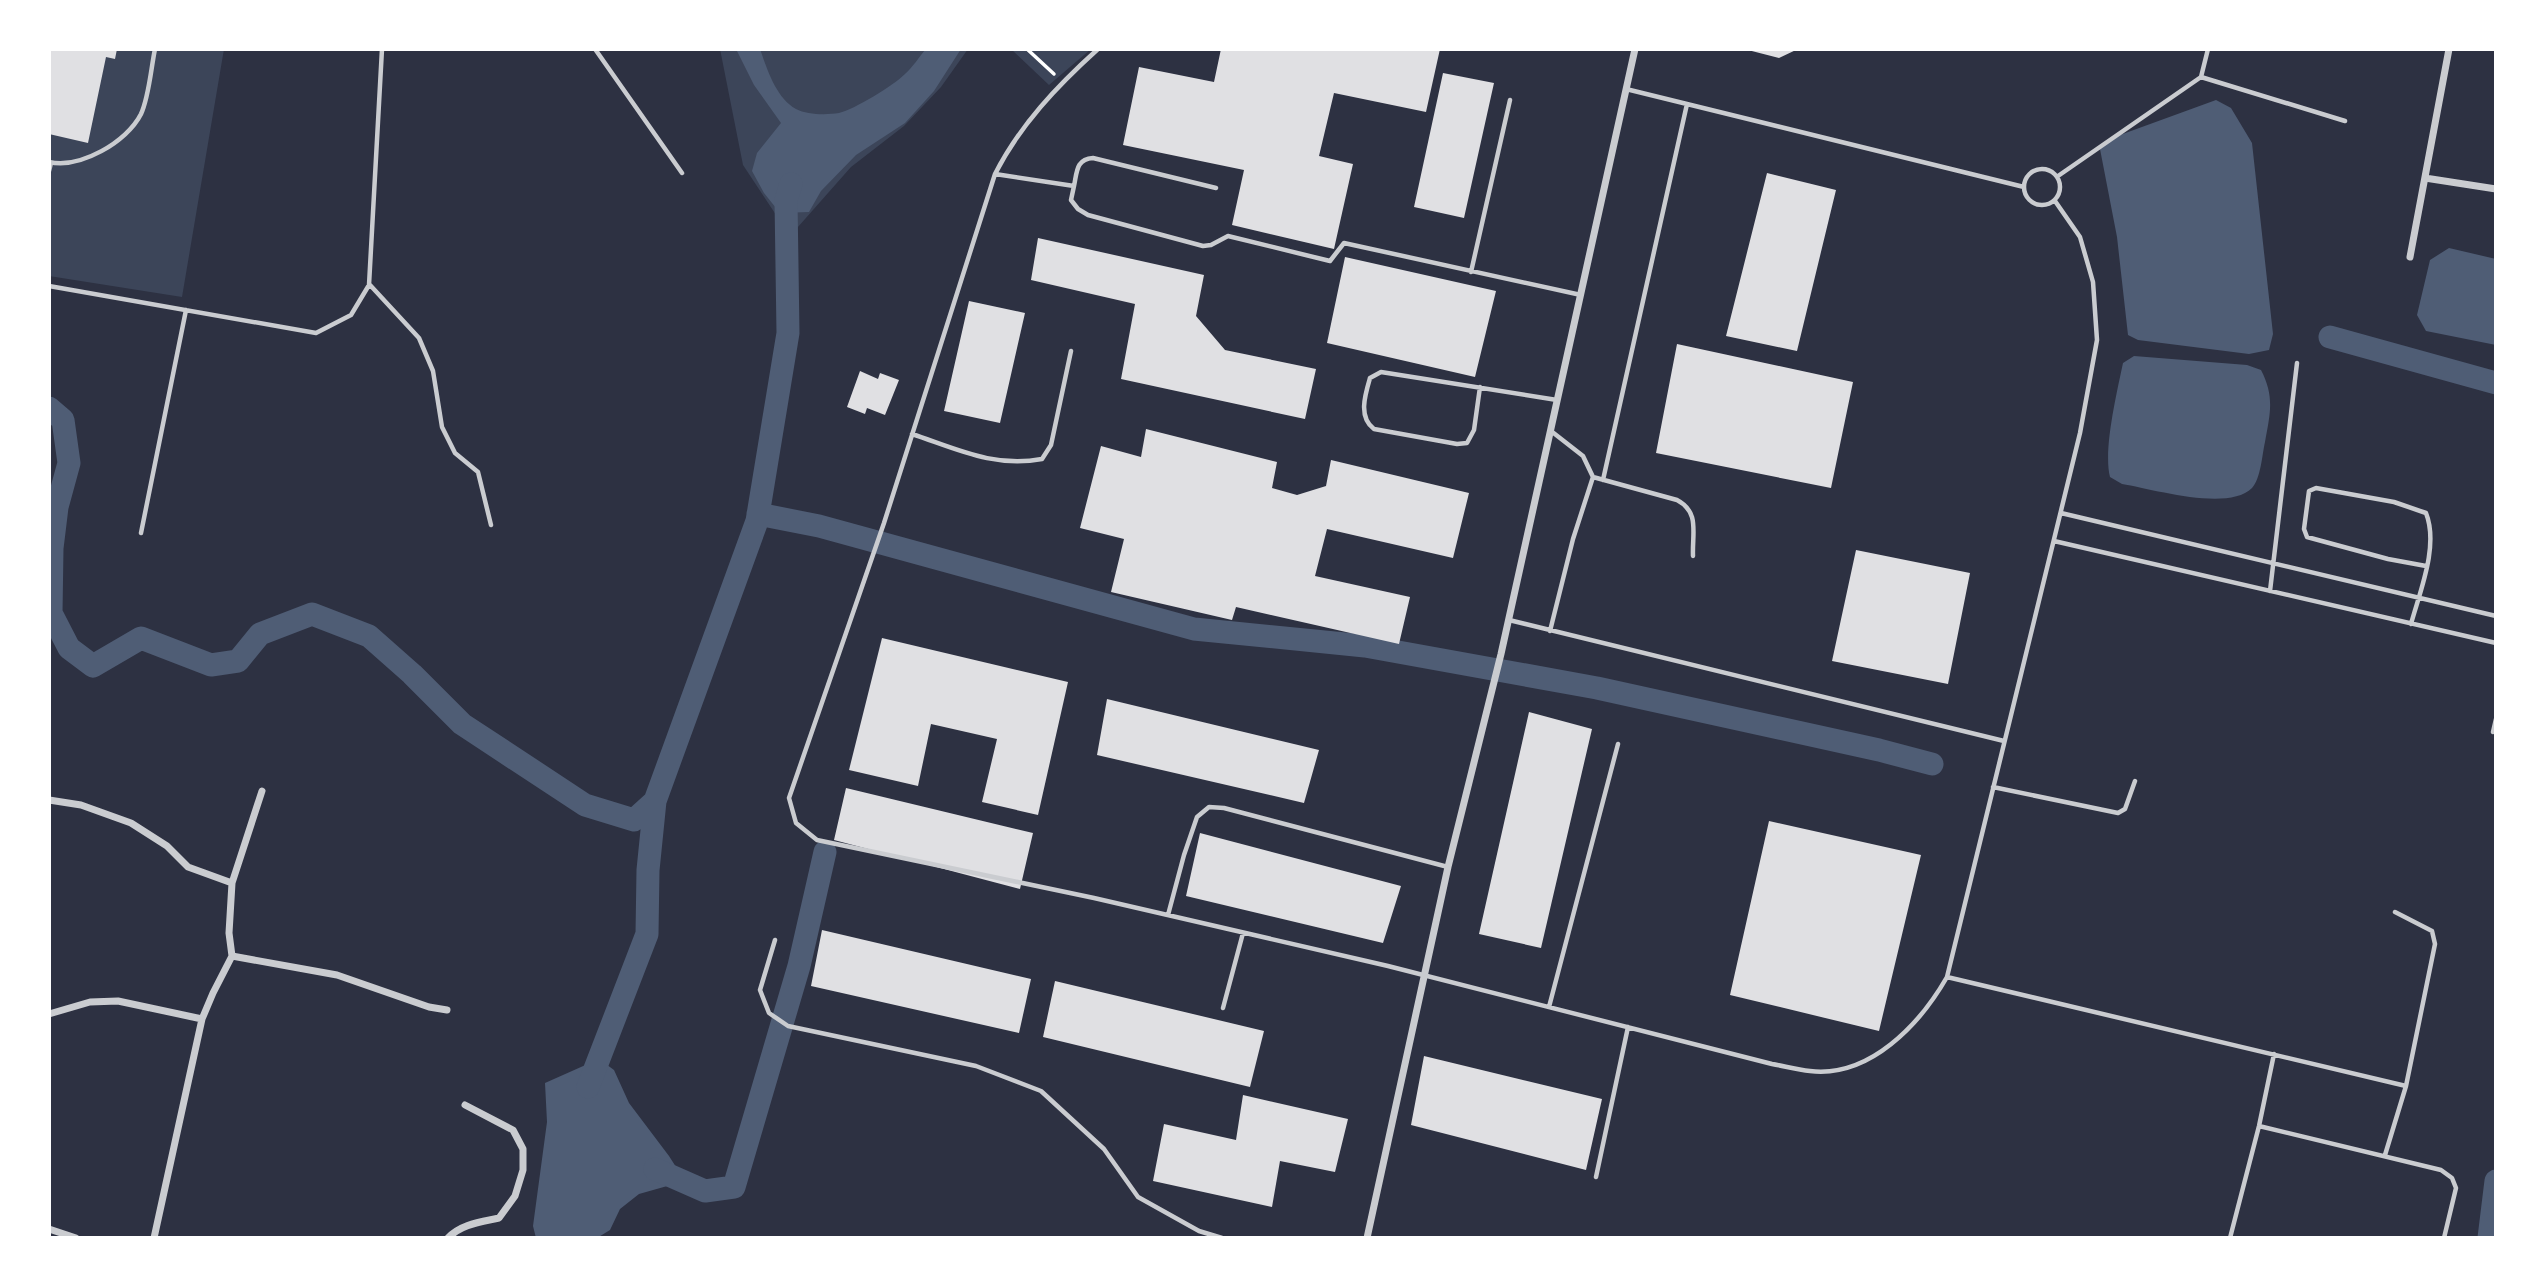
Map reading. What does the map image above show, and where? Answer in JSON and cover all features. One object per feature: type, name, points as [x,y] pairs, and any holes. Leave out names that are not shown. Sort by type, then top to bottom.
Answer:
[{"type":"street","points":[[1367,1238],[1448,867],[1501,654],[1636,49]]},
{"type":"street","points":[[2410,257],[2449,49]]},
{"type":"street","points":[[2424,178],[2496,189]]},
{"type":"street","points":[[154,1238],[202,1019],[212,993],[232,956],[229,933],[232,883],[262,791]]},
{"type":"street","points":[[49,800],[81,804],[131,822],[167,846],[188,867],[232,883]]},
{"type":"street","points":[[232,956],[337,975],[429,1007],[447,1010]]},
{"type":"street","points":[[49,1014],[90,1002],[118,1000],[202,1019]]},
{"type":"street","points":[[448,1238],[454,1232],[473,1224],[499,1219],[515,1196],[523,1170],[523,1149],[513,1130],[465,1105]]},
{"type":"street","points":[[49,1229],[76,1238]]},
{"type":"lane","points":[[49,172],[50,163],[73,164],[99,152],[134,126],[142,110],[155,49]]},
{"type":"lane","points":[[49,286],[316,332],[351,315],[369,285],[382,49]]},
{"type":"lane","points":[[594,49],[682,173]]},
{"type":"lane","points":[[1098,49],[1062,81],[1009,148],[995,174],[884,523],[789,798],[796,822],[817,840],[1168,915],[1426,975],[1812,1072],[1847,1068],[1878,1052],[1908,1031],[1932,1003],[1947,977],[2083,422],[2097,340],[2093,282],[2080,237],[2054,201]]},
{"type":"lane","points":[[2058,176],[2201,77],[2208,49]]},
{"type":"lane","points":[[2201,77],[2345,121]]},
{"type":"lane","points":[[1626,89],[2024,187]]},
{"type":"lane","points":[[1471,272],[1510,100]]},
{"type":"lane","points":[[1603,480],[1687,103]]},
{"type":"lane","points":[[1216,188],[1084,158],[1079,163],[1071,200],[1078,209],[1088,215],[1191,244],[1211,245],[1228,236],[1330,261],[1344,243],[1582,295]]},
{"type":"lane","points":[[2037,169],[2047,169],[2058,176],[2061,190],[2049,204],[2034,203],[2029,200],[2024,187],[2028,175],[2037,169]]},
{"type":"lane","points":[[995,174],[1074,186]]},
{"type":"lane","points":[[369,285],[419,338],[433,371],[442,427],[455,453],[478,472],[491,525]]},
{"type":"lane","points":[[141,533],[186,310]]},
{"type":"lane","points":[[912,434],[988,459],[1020,463],[1042,459],[1051,445],[1071,351]]},
{"type":"lane","points":[[2270,591],[2297,363]]},
{"type":"lane","points":[[1480,387],[1474,430],[1467,443],[1457,444],[1374,429],[1364,415],[1369,383],[1376,373],[1480,387],[1558,400]]},
{"type":"lane","points":[[1550,430],[1583,456],[1593,477],[1573,539],[1550,631]]},
{"type":"lane","points":[[1593,477],[1677,500],[1689,506],[1692,514],[1693,556]]},
{"type":"lane","points":[[2411,624],[2426,566],[2432,528],[2426,513],[2394,502],[2316,488],[2309,491],[2304,529],[2307,537],[2388,559],[2426,566]]},
{"type":"lane","points":[[2061,513],[2496,616]]},
{"type":"lane","points":[[2053,541],[2496,643]]},
{"type":"lane","points":[[1508,620],[2004,741]]},
{"type":"lane","points":[[2493,732],[2496,719]]},
{"type":"lane","points":[[1549,1007],[1618,744]]},
{"type":"lane","points":[[1993,787],[2118,813],[2125,809],[2135,781]]},
{"type":"lane","points":[[1168,915],[1184,855],[1198,817],[1209,807],[1224,808],[1448,867]]},
{"type":"lane","points":[[2385,1155],[2406,1086],[2435,944],[2432,931],[2395,912]]},
{"type":"lane","points":[[1223,1008],[1243,933]]},
{"type":"lane","points":[[775,940],[760,990],[768,1013],[788,1026],[976,1066],[1041,1091],[1104,1149],[1138,1197],[1199,1231],[1222,1238]]},
{"type":"lane","points":[[1947,977],[2406,1086]]},
{"type":"lane","points":[[1596,1177],[1628,1027]]},
{"type":"lane","points":[[2230,1238],[2259,1126],[2274,1054]]},
{"type":"lane","points":[[2259,1126],[2441,1170],[2452,1178],[2456,1188],[2444,1238]]},
{"type":"path","points":[[1027,49],[1062,81]]},
{"type":"shaded area","points":[[49,49],[224,49],[182,297],[49,276]]},
{"type":"shaded area","points":[[720,49],[968,49],[941,87],[904,126],[851,167],[790,236],[743,165]]},
{"type":"shaded area","points":[[736,49],[760,49],[773,82],[783,98],[801,111],[823,114],[846,111],[883,91],[908,71],[926,49],[961,49],[934,91],[905,123],[856,155],[821,191],[809,212],[780,213],[764,193],[752,171],[757,153],[781,123],[754,85]]},
{"type":"shaded area","points":[[1011,49],[1091,49],[1049,85]]},
{"type":"shaded area","points":[[2216,100],[2231,108],[2252,143],[2273,334],[2269,350],[2249,354],[2138,340],[2128,335],[2117,237],[2100,149],[2109,139]]},
{"type":"shaded area","points":[[2449,248],[2496,259],[2496,345],[2426,331],[2417,315],[2430,260]]},
{"type":"shaded area","points":[[2134,356],[2247,365],[2261,370],[2270,397],[2270,414],[2259,472],[2252,488],[2241,495],[2208,499],[2122,484],[2110,477],[2109,437],[2117,389],[2123,363]]},
{"type":"shaded area","points":[[599,1059],[614,1070],[629,1103],[685,1181],[639,1194],[620,1209],[610,1230],[597,1238],[536,1238],[533,1226],[547,1122],[545,1083]]},
{"type":"building","points":[[50,49],[117,49],[115,59],[106,57],[88,143],[49,134]]},
{"type":"building","points":[[1221,49],[1440,49],[1426,112],[1334,93],[1319,156],[1353,164],[1334,249],[1232,225],[1244,170],[1123,145],[1139,67],[1214,82]]},
{"type":"building","points":[[1744,49],[1798,49],[1779,58]]},
{"type":"building","points":[[1443,73],[1494,83],[1464,218],[1414,207]]},
{"type":"building","points":[[1767,173],[1836,190],[1797,351],[1726,336]]},
{"type":"building","points":[[1038,238],[1204,275],[1196,316],[1225,350],[1316,369],[1305,419],[1121,379],[1135,304],[1031,280]]},
{"type":"building","points":[[1345,257],[1496,291],[1475,377],[1327,343]]},
{"type":"building","points":[[969,301],[1025,313],[1000,423],[944,411]]},
{"type":"building","points":[[1677,344],[1853,382],[1831,488],[1656,453]]},
{"type":"building","points":[[860,371],[878,379],[880,373],[899,380],[885,415],[867,408],[865,414],[847,407]]},
{"type":"building","points":[[1146,429],[1277,462],[1272,488],[1297,495],[1326,486],[1331,460],[1469,493],[1453,558],[1327,529],[1315,576],[1410,597],[1399,644],[1236,607],[1232,620],[1111,592],[1124,539],[1080,528],[1101,446],[1141,457]]},
{"type":"building","points":[[1856,550],[1970,573],[1948,684],[1832,661]]},
{"type":"building","points":[[882,638],[1068,682],[1038,815],[982,802],[997,739],[931,724],[918,786],[849,770]]},
{"type":"building","points":[[1107,699],[1319,750],[1304,803],[1097,755]]},
{"type":"building","points":[[1529,712],[1592,729],[1541,948],[1479,934]]},
{"type":"building","points":[[846,788],[1033,833],[1020,889],[834,840]]},
{"type":"building","points":[[1769,821],[1921,855],[1879,1031],[1730,995]]},
{"type":"building","points":[[1200,833],[1401,886],[1383,943],[1186,896]]},
{"type":"building","points":[[822,930],[1031,979],[1019,1033],[811,986]]},
{"type":"building","points":[[1055,981],[1264,1031],[1250,1087],[1043,1037]]},
{"type":"building","points":[[1424,1056],[1602,1099],[1586,1170],[1411,1125]]},
{"type":"building","points":[[1243,1095],[1348,1119],[1335,1172],[1280,1161],[1272,1207],[1153,1181],[1164,1124],[1236,1140]]},
{"type":"waterway","points":[[49,408],[63,420],[69,463],[57,507],[52,548],[51,613],[69,648],[93,666],[141,638],[211,665],[238,661],[260,634],[312,614],[369,636],[462,724],[585,805],[634,820],[655,801],[757,521],[788,333],[786,200],[791,184]]},
{"type":"waterway","points":[[2330,337],[2496,383]]},
{"type":"waterway","points":[[758,514],[819,526],[1194,629],[1365,646],[1597,688],[1932,764]]},
{"type":"waterway","points":[[588,1087],[647,934],[648,870],[655,801]]},
{"type":"waterway","points":[[655,1169],[705,1191],[734,1187],[799,966],[825,852]]},
{"type":"waterway","points":[[2489,1238],[2496,1181]]}]
